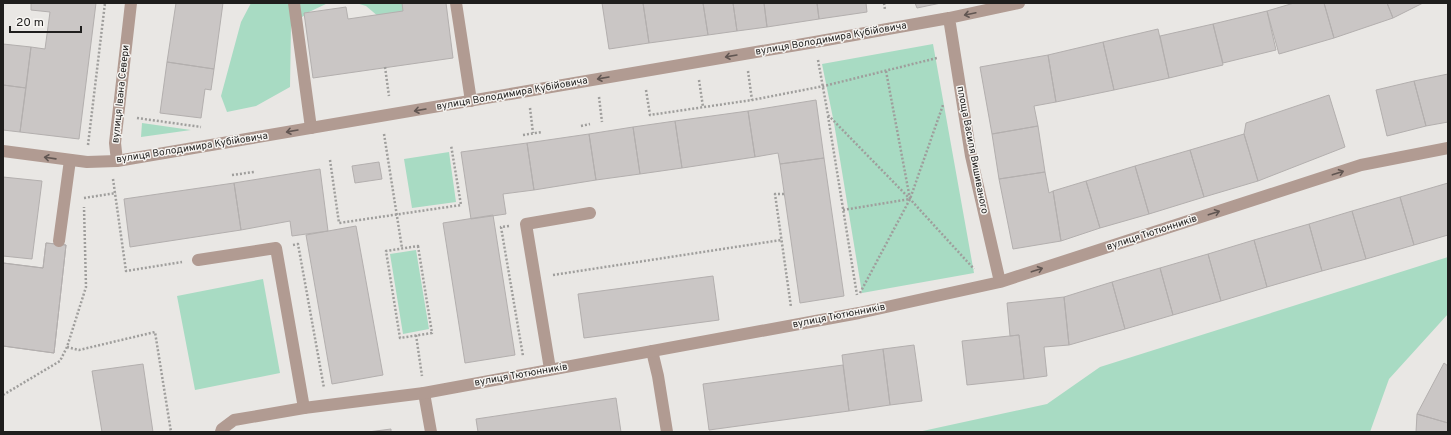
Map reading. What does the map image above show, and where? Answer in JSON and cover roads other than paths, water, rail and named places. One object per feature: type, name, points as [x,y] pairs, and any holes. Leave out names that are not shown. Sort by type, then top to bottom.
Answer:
[{"type":"street","name":"вулиця Івана Севери","points":[[117,161],[115,143],[131,3]]},
{"type":"street","points":[[294,3],[311,128]]},
{"type":"street","points":[[456,3],[471,101]]},
{"type":"street","name":"вулиця Володимира Кубійовича","points":[[3,151],[87,162],[117,161],[745,54],[949,18],[1019,3]]},
{"type":"street","name":"площа Василя Вишиваного","points":[[949,18],[971,156],[1000,282]]},
{"type":"street","name":"вулиця Тютюнників","points":[[221,432],[222,429],[234,420],[304,408],[424,393],[859,312],[1000,282],[1361,166],[1448,148]]},
{"type":"street","points":[[59,241],[70,160]]},
{"type":"street","points":[[550,370],[526,224],[590,213]]},
{"type":"street","points":[[198,260],[276,248],[304,408]]},
{"type":"street","points":[[652,351],[658,376],[667,432]]},
{"type":"street","points":[[424,393],[431,432]]}]
